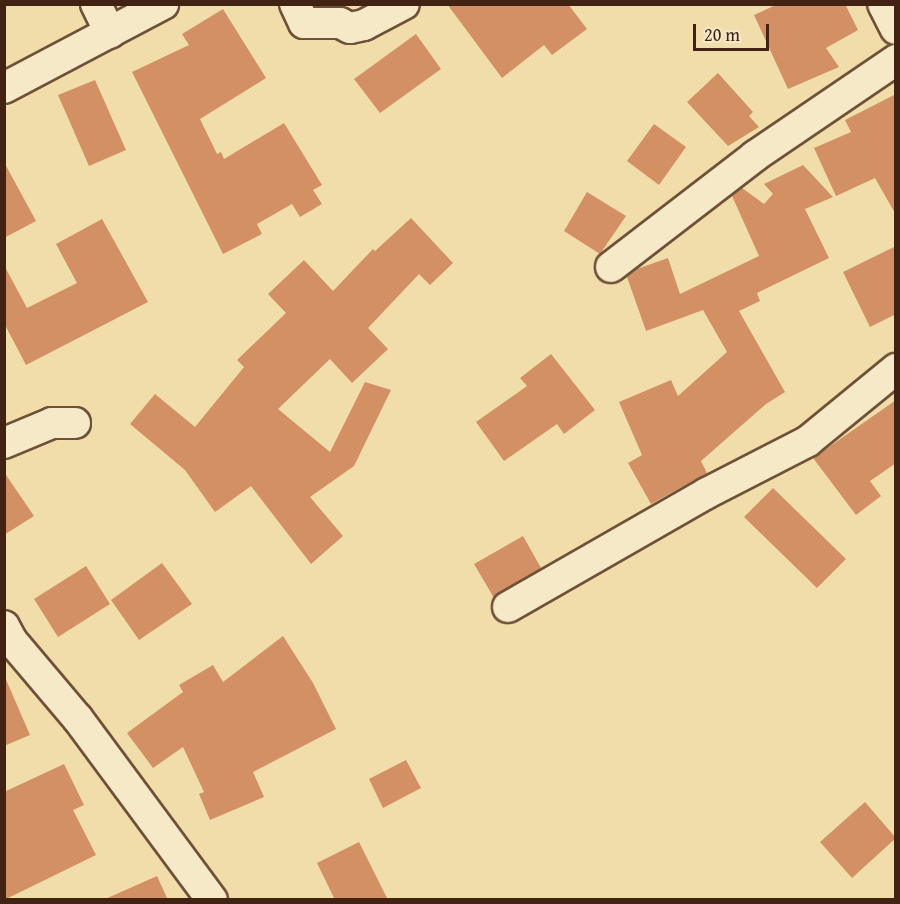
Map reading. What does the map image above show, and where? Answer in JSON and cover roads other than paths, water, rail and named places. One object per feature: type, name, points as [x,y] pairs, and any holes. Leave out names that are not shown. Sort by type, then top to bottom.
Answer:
[{"type":"street","points":[[96,4],[110,33]]},
{"type":"street","points":[[4,88],[163,4]]},
{"type":"street","points":[[295,4],[304,23],[340,23],[350,28],[364,25],[404,4]]},
{"type":"street","points":[[883,4],[896,29]]},
{"type":"street","points":[[611,267],[755,156],[896,60]]},
{"type":"street","points":[[508,607],[707,493],[808,441],[896,369]]},
{"type":"street","points":[[4,443],[52,423],[75,423]]},
{"type":"street","points":[[4,626],[12,641],[78,719],[213,900]]}]
